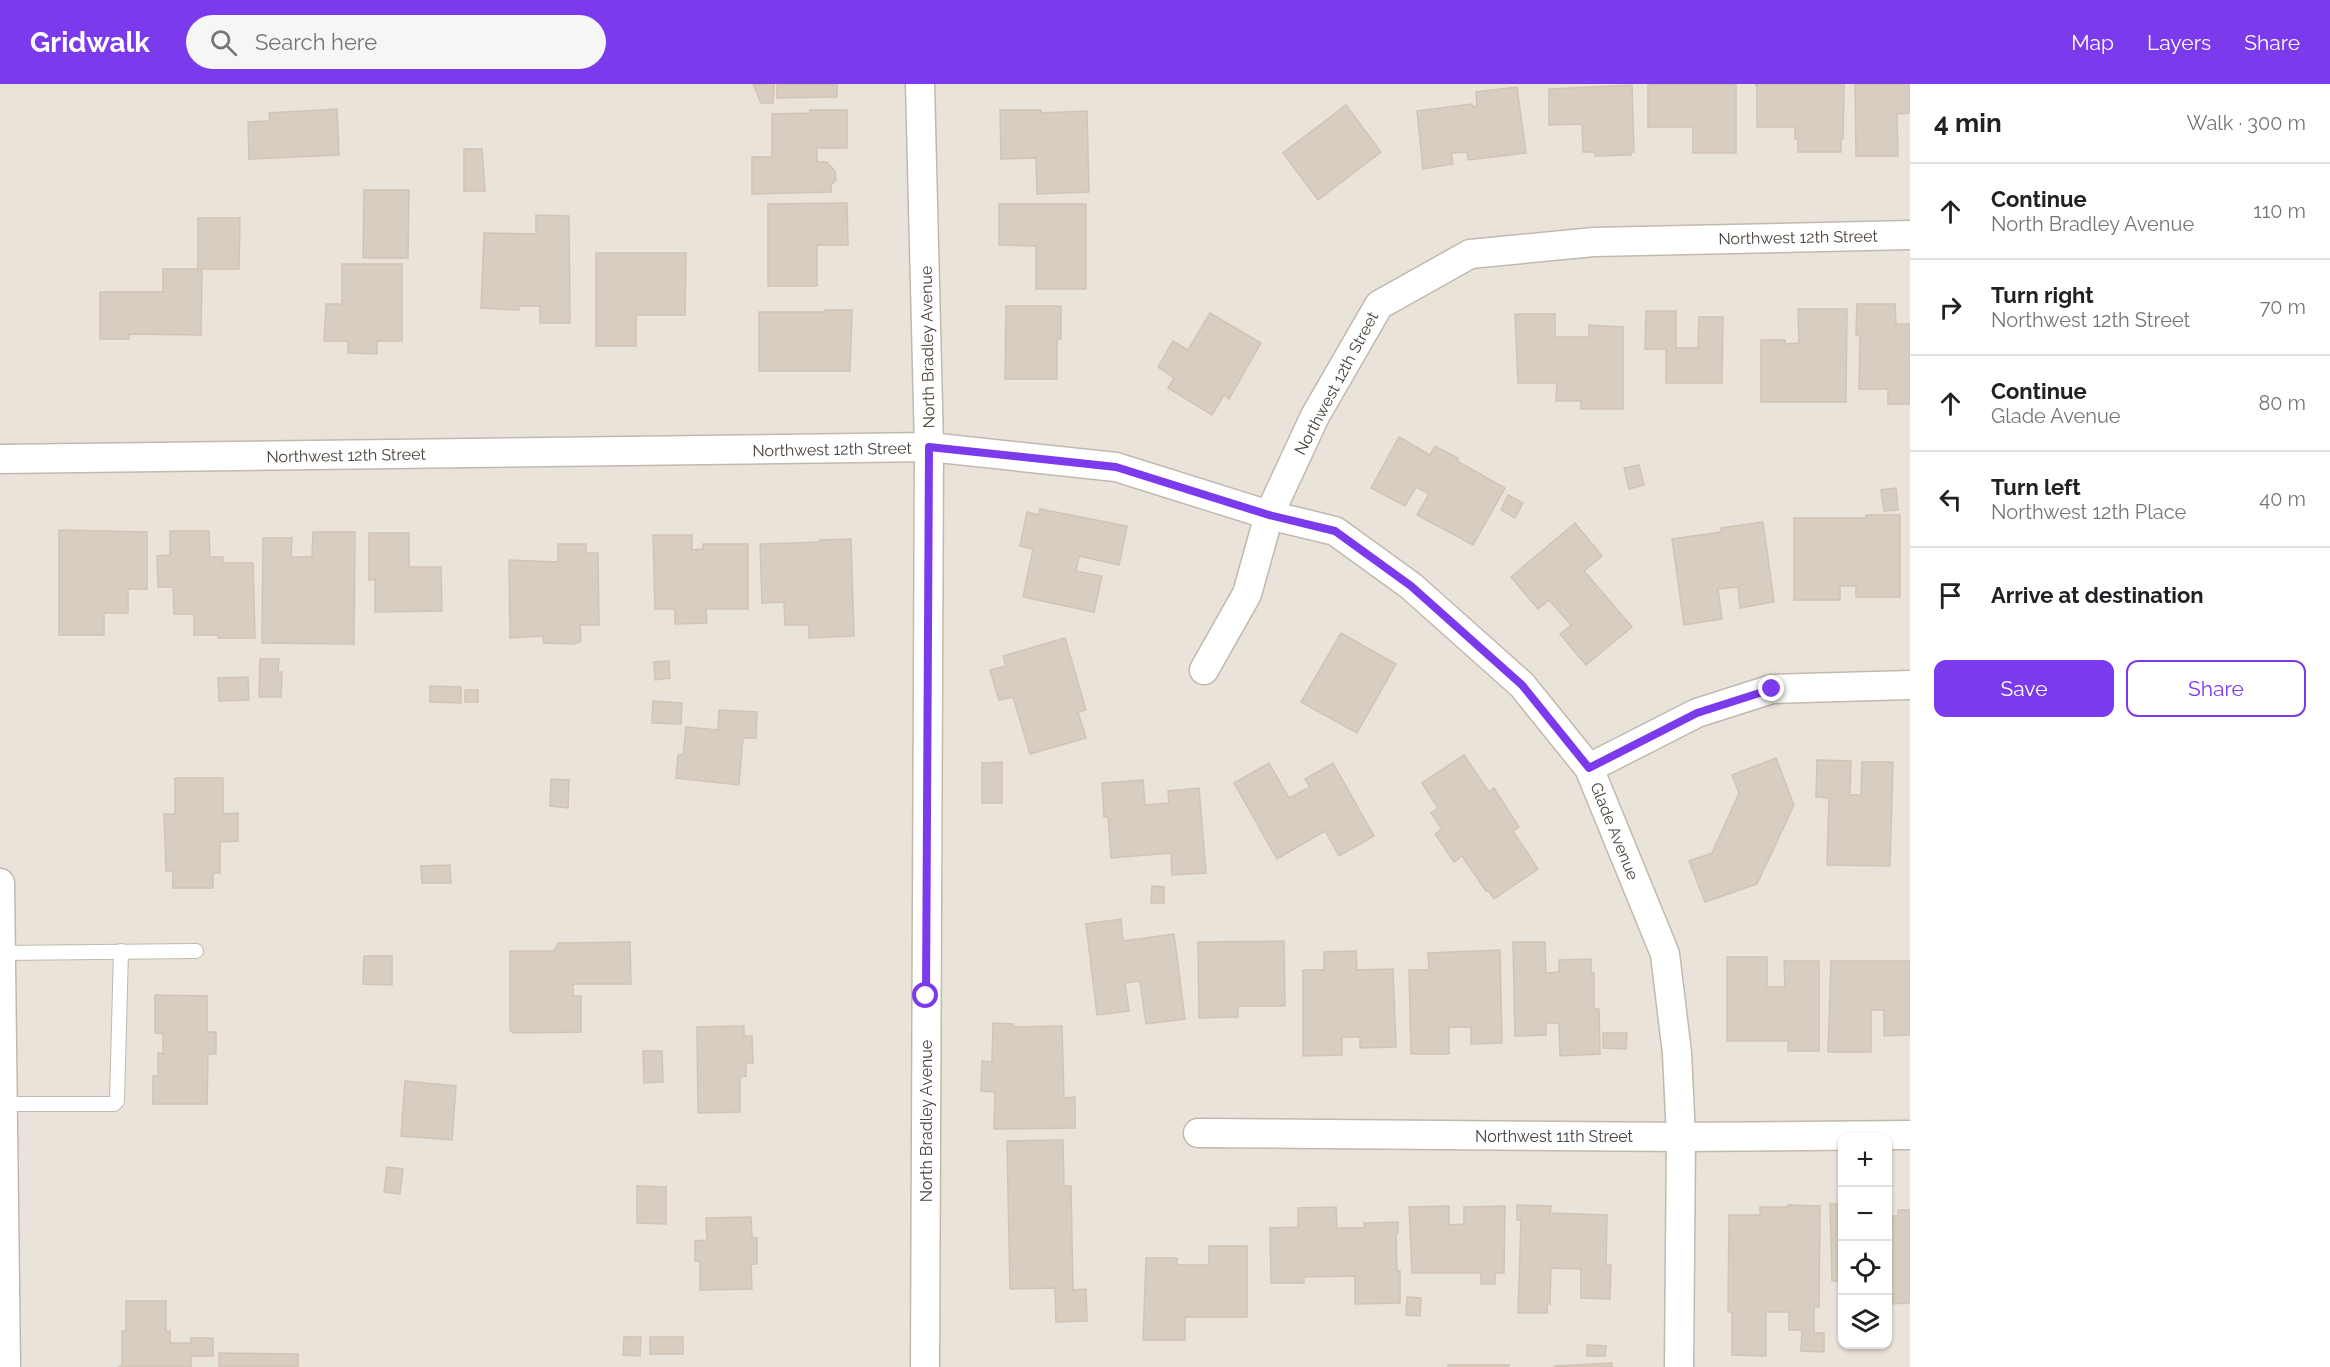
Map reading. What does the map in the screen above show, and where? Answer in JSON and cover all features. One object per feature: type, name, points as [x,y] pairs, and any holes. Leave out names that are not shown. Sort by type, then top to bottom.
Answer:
[{"type":"street","name":"North Bradley Avenue","points":[[920,84],[929,447],[925,1367]]},
{"type":"street","name":"Northwest 12th Street","points":[[0,459],[929,447],[1116,467],[1269,515],[1315,416],[1379,305],[1470,254],[1594,242],[1910,235]]},
{"type":"street","points":[[1204,670],[1248,594],[1269,515]]},
{"type":"street","name":"Glade Avenue","points":[[1269,515],[1335,531],[1411,586],[1522,685],[1589,768],[1665,954],[1677,1053],[1681,1137],[1679,1367]]},
{"type":"street","points":[[1589,768],[1697,713],[1772,689],[1910,685]]},
{"type":"street","points":[[0,883],[6,1367]]},
{"type":"street","name":"Northwest 11th Street","points":[[1198,1133],[1681,1137],[1910,1135]]},
{"type":"lane","points":[[3,1104],[114,1104],[117,1101],[121,951]]},
{"type":"lane","points":[[1,952],[196,951]]},
{"type":"shaded area","points":[[0,84],[1910,84],[1910,1367],[0,1367]]},
{"type":"building","points":[[753,84],[774,84],[773,103],[761,103]]},
{"type":"building","points":[[777,84],[837,84],[837,97],[777,98]]},
{"type":"building","points":[[1648,84],[1736,84],[1736,153],[1693,153],[1693,127],[1648,127]]},
{"type":"building","points":[[1755,84],[1844,84],[1841,152],[1798,152],[1795,127],[1757,127],[1757,87]]},
{"type":"building","points":[[1855,84],[1910,84],[1910,113],[1897,114],[1898,156],[1856,156]]},
{"type":"building","points":[[1632,85],[1634,152],[1630,152],[1631,155],[1595,156],[1595,152],[1583,152],[1582,124],[1549,125],[1549,89]]},
{"type":"building","points":[[1517,87],[1526,153],[1468,160],[1467,152],[1451,153],[1453,164],[1423,169],[1417,111],[1472,104],[1473,107],[1477,106],[1476,92]]},
{"type":"building","points":[[1346,105],[1381,152],[1318,200],[1283,153]]},
{"type":"building","points":[[337,109],[339,155],[249,159],[248,122],[270,121],[269,113]]},
{"type":"building","points":[[810,110],[847,110],[847,148],[817,148],[817,162],[827,162],[835,171],[836,180],[831,185],[831,192],[752,194],[752,157],[772,157],[772,114],[810,113]]},
{"type":"building","points":[[1000,110],[1041,110],[1041,113],[1087,111],[1089,192],[1037,194],[1036,158],[1001,159]]},
{"type":"building","points":[[464,149],[482,149],[485,191],[464,191]]},
{"type":"building","points":[[364,190],[409,190],[408,258],[363,258]]},
{"type":"building","points":[[847,203],[848,245],[817,245],[817,286],[768,286],[768,204]]},
{"type":"building","points":[[999,204],[1086,204],[1086,289],[1036,289],[1036,246],[999,245]]},
{"type":"building","points":[[536,215],[569,216],[570,323],[540,323],[540,306],[518,306],[519,310],[481,308],[484,233],[536,234]]},
{"type":"building","points":[[198,218],[240,218],[239,269],[202,269],[201,335],[129,334],[129,339],[100,339],[100,292],[163,292],[163,269],[198,269]]},
{"type":"building","points":[[596,253],[686,253],[685,315],[636,315],[636,346],[596,346]]},
{"type":"building","points":[[342,264],[402,264],[402,341],[377,341],[377,354],[348,353],[348,341],[324,341],[326,304],[342,304]]},
{"type":"building","points":[[1857,304],[1895,304],[1896,324],[1910,324],[1910,404],[1888,404],[1888,389],[1859,389],[1860,335],[1856,335]]},
{"type":"building","points":[[1006,306],[1061,306],[1061,339],[1057,339],[1057,379],[1005,379]]},
{"type":"building","points":[[1798,309],[1847,309],[1846,402],[1761,402],[1761,340],[1785,340],[1785,344],[1799,343]]},
{"type":"building","points":[[825,310],[852,310],[850,371],[759,371],[759,312],[825,312]]},
{"type":"building","points":[[1646,311],[1676,311],[1676,348],[1698,348],[1699,317],[1723,317],[1722,383],[1666,383],[1666,349],[1645,349]]},
{"type":"building","points":[[1210,313],[1261,343],[1229,399],[1224,395],[1212,415],[1168,388],[1174,378],[1158,367],[1173,341],[1188,350]]},
{"type":"building","points":[[1515,314],[1555,314],[1555,337],[1589,337],[1589,325],[1623,327],[1623,409],[1581,409],[1581,401],[1556,401],[1557,383],[1518,383]]},
{"type":"building","points":[[1399,437],[1430,455],[1435,446],[1505,488],[1473,545],[1417,515],[1429,494],[1416,487],[1405,506],[1371,488]]},
{"type":"building","points":[[1639,465],[1644,485],[1629,489],[1624,468]]},
{"type":"building","points":[[1896,488],[1898,510],[1884,511],[1881,490]]},
{"type":"building","points":[[1508,495],[1523,503],[1515,518],[1501,510]]},
{"type":"building","points":[[1040,509],[1127,526],[1119,565],[1079,556],[1076,571],[1102,576],[1094,612],[1023,597],[1033,549],[1020,546],[1027,512],[1039,515]]},
{"type":"building","points":[[1866,515],[1900,515],[1900,597],[1856,597],[1856,586],[1840,586],[1840,600],[1794,600],[1794,518],[1866,518]]},
{"type":"building","points":[[1763,522],[1774,602],[1740,608],[1738,587],[1718,589],[1722,619],[1684,625],[1672,539],[1721,532],[1721,528]]},
{"type":"building","points":[[1575,523],[1602,556],[1584,571],[1632,627],[1586,665],[1560,634],[1571,625],[1549,600],[1538,609],[1511,577]]},
{"type":"building","points":[[59,530],[147,532],[147,589],[128,589],[128,613],[104,613],[104,635],[59,635]]},
{"type":"building","points":[[170,531],[209,531],[210,557],[223,557],[223,563],[253,563],[255,638],[218,638],[218,635],[194,635],[194,614],[174,614],[173,587],[158,587],[157,556],[170,555]]},
{"type":"building","points":[[313,532],[355,532],[354,644],[262,643],[263,538],[292,538],[291,557],[312,557]]},
{"type":"building","points":[[369,533],[409,533],[409,567],[441,567],[442,611],[375,612],[375,579],[369,580]]},
{"type":"building","points":[[653,535],[692,535],[692,550],[703,549],[703,544],[748,544],[748,609],[706,609],[707,623],[675,624],[675,609],[655,609]]},
{"type":"building","points":[[851,539],[854,636],[809,638],[809,625],[785,625],[784,602],[762,603],[760,544]]},
{"type":"building","points":[[558,544],[586,544],[586,553],[598,553],[599,625],[580,625],[581,641],[575,644],[544,643],[543,636],[510,638],[509,560],[558,562]]},
{"type":"building","points":[[1341,633],[1396,664],[1357,733],[1301,702]]},
{"type":"building","points":[[1065,638],[1086,710],[1078,712],[1086,738],[1030,754],[1013,697],[999,700],[990,670],[1006,666],[1003,656]]},
{"type":"building","points":[[260,659],[279,659],[278,672],[282,672],[281,697],[259,697]]},
{"type":"building","points":[[669,661],[670,678],[655,680],[654,662]]},
{"type":"building","points":[[248,677],[249,700],[219,701],[218,678]]},
{"type":"building","points":[[430,686],[461,687],[461,703],[430,702]]},
{"type":"building","points":[[465,690],[478,690],[478,702],[465,702]]},
{"type":"building","points":[[653,701],[682,703],[681,724],[652,723]]},
{"type":"building","points":[[719,710],[757,712],[756,738],[743,738],[739,785],[676,778],[678,755],[683,755],[686,727],[718,730]]},
{"type":"building","points":[[1464,755],[1489,792],[1494,788],[1519,827],[1513,831],[1538,869],[1494,899],[1462,856],[1454,862],[1435,834],[1442,829],[1431,813],[1438,808],[1422,783]]},
{"type":"building","points":[[1776,758],[1794,805],[1757,884],[1705,902],[1689,861],[1712,853],[1739,793],[1732,775]]},
{"type":"building","points":[[1817,760],[1851,761],[1850,795],[1861,795],[1862,762],[1893,762],[1890,866],[1827,865],[1829,798],[1816,797]]},
{"type":"building","points":[[1002,762],[1002,803],[982,803],[982,763]]},
{"type":"building","points":[[1269,763],[1289,798],[1310,787],[1305,779],[1333,763],[1374,836],[1339,856],[1325,831],[1277,859],[1234,783]]},
{"type":"building","points":[[175,778],[223,778],[223,814],[238,813],[238,841],[220,842],[220,873],[213,873],[213,888],[173,888],[173,871],[166,871],[164,814],[175,814]]},
{"type":"building","points":[[551,779],[569,780],[568,808],[550,806]]},
{"type":"building","points":[[1143,780],[1145,805],[1169,803],[1168,791],[1199,788],[1206,873],[1172,875],[1171,853],[1111,858],[1108,817],[1104,817],[1102,783]]},
{"type":"building","points":[[450,865],[451,883],[422,883],[421,866]]},
{"type":"building","points":[[1152,886],[1164,887],[1164,903],[1151,903]]},
{"type":"building","points":[[1121,919],[1123,941],[1174,934],[1185,1019],[1146,1024],[1140,981],[1125,983],[1129,1011],[1097,1015],[1086,924]]},
{"type":"building","points":[[1284,941],[1285,1006],[1238,1006],[1238,1017],[1199,1018],[1198,942]]},
{"type":"building","points":[[630,942],[631,984],[573,984],[573,996],[581,996],[581,1032],[514,1033],[510,1030],[510,951],[554,951],[558,943]]},
{"type":"building","points":[[1513,942],[1545,942],[1546,973],[1559,972],[1559,960],[1591,959],[1591,973],[1594,973],[1594,1009],[1599,1009],[1600,1054],[1560,1056],[1559,1023],[1546,1023],[1546,1035],[1515,1036]]},
{"type":"building","points":[[1500,950],[1502,1043],[1471,1044],[1471,1027],[1449,1027],[1449,1054],[1411,1054],[1409,970],[1429,970],[1428,953]]},
{"type":"building","points":[[1356,951],[1357,970],[1393,969],[1396,1047],[1360,1048],[1360,1037],[1342,1037],[1342,1055],[1303,1056],[1303,970],[1324,970],[1324,952]]},
{"type":"building","points":[[364,956],[392,956],[392,985],[363,984]]},
{"type":"building","points":[[1727,957],[1767,957],[1767,987],[1785,987],[1784,961],[1819,961],[1819,1051],[1788,1051],[1788,1041],[1727,1041]]},
{"type":"building","points":[[1831,961],[1910,961],[1910,1035],[1884,1036],[1884,1010],[1871,1010],[1871,1052],[1828,1052]]},
{"type":"building","points":[[155,995],[207,996],[207,1032],[216,1032],[216,1054],[208,1054],[207,1104],[153,1104],[153,1076],[158,1076],[158,1053],[163,1054],[163,1034],[155,1033]]},
{"type":"building","points":[[993,1023],[1013,1024],[1013,1027],[1062,1026],[1064,1098],[1075,1097],[1075,1128],[994,1129],[995,1092],[981,1091],[982,1061],[992,1062]]},
{"type":"building","points":[[744,1026],[744,1036],[752,1036],[753,1063],[746,1063],[746,1076],[740,1077],[740,1112],[698,1113],[697,1027]]},
{"type":"building","points":[[1603,1033],[1627,1033],[1626,1049],[1603,1048]]},
{"type":"building","points":[[643,1051],[662,1051],[663,1082],[644,1083]]},
{"type":"building","points":[[405,1081],[456,1086],[452,1140],[401,1136]]},
{"type":"building","points":[[1063,1140],[1064,1186],[1071,1186],[1073,1290],[1086,1289],[1087,1321],[1056,1322],[1055,1288],[1010,1289],[1007,1141]]},
{"type":"building","points":[[387,1167],[403,1169],[400,1194],[384,1192]]},
{"type":"building","points":[[637,1186],[666,1187],[666,1224],[637,1223]]},
{"type":"building","points":[[1830,1204],[1838,1204],[1838,1281],[1832,1281]]},
{"type":"building","points":[[1517,1205],[1551,1206],[1550,1213],[1607,1215],[1606,1265],[1611,1265],[1610,1299],[1581,1298],[1581,1269],[1551,1268],[1550,1304],[1547,1304],[1547,1313],[1518,1313],[1521,1220],[1517,1220]]},
{"type":"building","points":[[1788,1205],[1820,1206],[1819,1307],[1814,1307],[1814,1333],[1824,1333],[1824,1352],[1801,1351],[1802,1330],[1789,1330],[1789,1312],[1766,1312],[1766,1356],[1732,1355],[1732,1312],[1728,1312],[1729,1215],[1760,1215],[1760,1207],[1788,1207]]},
{"type":"building","points":[[1449,1206],[1449,1225],[1464,1224],[1464,1207],[1505,1206],[1504,1273],[1495,1273],[1495,1284],[1481,1284],[1481,1273],[1412,1273],[1409,1207]]},
{"type":"building","points":[[1336,1207],[1337,1228],[1365,1228],[1364,1223],[1398,1222],[1398,1233],[1396,1233],[1397,1271],[1400,1271],[1400,1303],[1355,1304],[1355,1276],[1304,1277],[1304,1283],[1271,1283],[1270,1228],[1298,1227],[1298,1208]]},
{"type":"building","points":[[1898,1210],[1910,1210],[1910,1303],[1892,1304],[1892,1216],[1898,1216]]},
{"type":"building","points":[[751,1217],[752,1238],[757,1238],[757,1264],[751,1264],[752,1289],[700,1290],[700,1261],[695,1261],[695,1241],[707,1240],[706,1218]]},
{"type":"building","points":[[1209,1246],[1247,1246],[1247,1317],[1185,1317],[1185,1340],[1143,1340],[1146,1258],[1177,1258],[1177,1265],[1209,1265]]},
{"type":"building","points":[[1407,1297],[1421,1298],[1420,1316],[1406,1315]]},
{"type":"building","points":[[126,1301],[166,1301],[166,1331],[170,1331],[170,1343],[191,1343],[191,1338],[213,1338],[213,1356],[191,1356],[191,1367],[118,1367],[122,1365],[122,1331],[126,1331]]},
{"type":"building","points":[[624,1337],[641,1337],[640,1356],[623,1355]]},
{"type":"building","points":[[650,1337],[683,1337],[683,1354],[650,1354]]},
{"type":"building","points":[[1587,1345],[1606,1346],[1605,1356],[1587,1356]]},
{"type":"building","points":[[219,1353],[298,1354],[298,1367],[219,1367]]},
{"type":"building","points":[[1612,1363],[1612,1367],[1555,1367],[1555,1366]]},
{"type":"building","points":[[1448,1365],[1509,1365],[1509,1367],[1448,1367]]},
{"type":"route","points":[[926,996],[929,447],[1116,467],[1269,515],[1335,531],[1411,586],[1522,685],[1589,768],[1697,713],[1772,689]]}]
